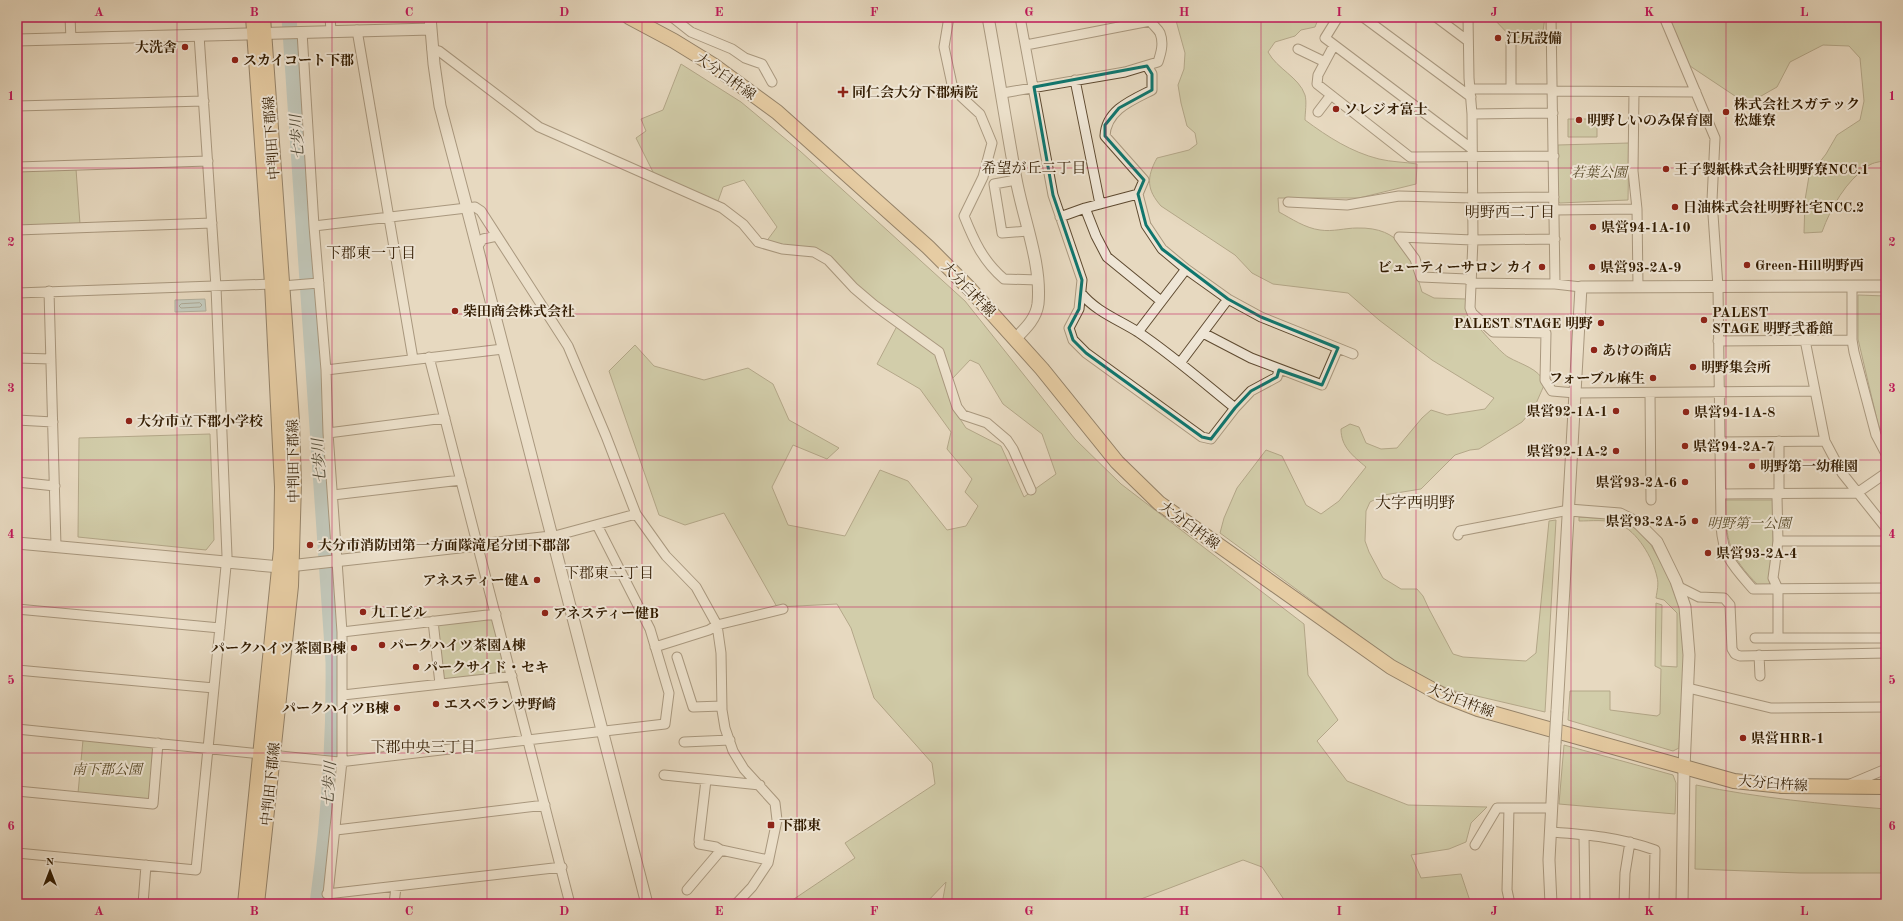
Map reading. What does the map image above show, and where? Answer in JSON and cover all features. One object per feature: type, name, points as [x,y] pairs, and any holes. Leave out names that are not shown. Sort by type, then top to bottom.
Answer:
[{"type":"main road","name":"中判田下郡線","points":[[252,17],[259,34],[283,285],[293,429],[294,484],[268,754],[257,904]]},
{"type":"main road","name":"中判田下郡線","points":[[259,34],[263,17]]},
{"type":"main road","name":"大分臼杵線","points":[[629,17],[674,41],[713,65],[777,112],[928,247],[969,288],[1015,338],[1117,462],[1151,496],[1177,517],[1391,667],[1442,695],[1478,709],[1721,778],[1753,784],[1886,787]]},
{"type":"main road","name":"中判田下郡線","points":[[246,904],[268,754]]},
{"type":"street","points":[[70,17],[71,39]]},
{"type":"street","points":[[330,17],[331,31]]},
{"type":"street","points":[[430,17],[434,71],[445,128],[647,904]]},
{"type":"street","points":[[672,17],[691,32],[732,49],[745,58],[762,64],[772,82]]},
{"type":"street","points":[[949,17],[944,47],[953,90],[980,114],[992,143],[983,177],[964,216],[973,240],[984,258],[1004,279],[1038,280]]},
{"type":"street","points":[[988,17],[1003,93],[1016,180],[1038,280],[1038,306],[1030,324],[1015,338]]},
{"type":"street","points":[[1020,17],[1053,195],[1082,280],[1079,309],[1069,328],[1073,340],[1086,352],[1202,437],[1211,439],[1235,408],[1252,391],[1277,377],[1279,370]]},
{"type":"street","points":[[1338,17],[1325,38],[1472,153]]},
{"type":"street","points":[[1363,17],[1471,93],[1511,89],[1550,89],[1552,91],[1696,92]]},
{"type":"street","points":[[1436,17],[1468,41]]},
{"type":"street","points":[[1468,17],[1469,78],[1472,114],[1473,240],[1470,308],[1472,313],[1493,332],[1546,333],[1545,380],[1552,391],[1575,393],[1814,391]]},
{"type":"street","points":[[1551,17],[1555,284]]},
{"type":"street","points":[[1664,17],[1715,138],[1712,200],[1718,287],[1718,392],[1722,537],[1724,551],[1729,560],[1753,589],[1886,588]]},
{"type":"street","points":[[1003,93],[1125,72],[1147,66],[1158,62],[1162,49],[1160,33],[1150,19],[1026,45]]},
{"type":"street","points":[[17,40],[431,29]]},
{"type":"street","points":[[357,30],[413,359]]},
{"type":"street","points":[[301,33],[317,283],[326,370],[328,433],[342,632],[343,695],[340,762],[336,830],[327,894],[562,867]]},
{"type":"street","points":[[17,853],[196,870],[227,562],[216,287],[199,35]]},
{"type":"street","points":[[1511,42],[1511,89]]},
{"type":"street","points":[[1334,45],[1318,75],[1317,84],[1410,157],[1472,153],[1554,156]]},
{"type":"street","points":[[432,49],[439,51],[539,127],[722,208],[743,224],[758,242],[782,249],[814,252],[828,260],[854,288],[874,305],[939,352],[957,407],[963,415],[987,423],[1007,440],[1013,449],[1031,490]]},
{"type":"street","points":[[1298,49],[1325,62]]},
{"type":"street","points":[[1147,66],[1152,74],[1152,90],[1119,108],[1105,125],[1105,136],[1144,180],[1138,194],[1146,225],[1162,249],[1186,269],[1228,299],[1261,317],[1353,354]]},
{"type":"street","points":[[1075,80],[1100,204]]},
{"type":"street","points":[[1634,92],[1633,171],[1637,209],[1638,287]]},
{"type":"street","points":[[1318,112],[1331,95]]},
{"type":"street","points":[[17,106],[204,101]]},
{"type":"street","points":[[1472,114],[1553,114]]},
{"type":"street","points":[[17,167],[208,161]]},
{"type":"street","points":[[1016,180],[994,184],[1002,233],[1028,231]]},
{"type":"street","points":[[1060,217],[1085,208],[1138,194]]},
{"type":"street","points":[[1288,202],[1347,205],[1399,196],[1472,198],[1554,197]]},
{"type":"street","points":[[314,226],[475,207],[481,211],[568,346],[606,436],[636,514],[666,556],[696,587],[716,625],[721,653],[722,706],[725,728],[744,769],[775,803],[777,820],[768,860],[752,887],[736,904]]},
{"type":"street","points":[[1085,208],[1096,236],[1108,257],[1161,301]]},
{"type":"street","points":[[1555,210],[1637,209]]},
{"type":"street","points":[[17,230],[212,223]]},
{"type":"street","points":[[477,247],[483,239],[497,236]]},
{"type":"street","points":[[1555,239],[1473,240],[1398,237],[1415,259],[1421,277],[1467,279],[1472,283],[1555,284],[1581,287],[1886,286]]},
{"type":"street","points":[[1138,332],[1186,269]]},
{"type":"street","points":[[17,292],[317,283]]},
{"type":"street","points":[[1852,286],[1852,340],[1876,435],[1886,454]]},
{"type":"street","points":[[1551,904],[1549,872],[1555,743],[1581,287]]},
{"type":"street","points":[[49,292],[56,546]]},
{"type":"street","points":[[1080,293],[1088,302],[1138,332],[1180,363],[1235,408]]},
{"type":"street","points":[[1180,363],[1228,299]]},
{"type":"street","points":[[1203,333],[1221,344],[1279,370],[1322,385],[1338,348]]},
{"type":"street","points":[[1805,340],[1814,391],[1826,441],[1842,473],[1886,528]]},
{"type":"street","points":[[1718,341],[1852,340]]},
{"type":"street","points":[[326,370],[503,348]]},
{"type":"street","points":[[429,357],[562,867],[570,904]]},
{"type":"street","points":[[17,358],[51,359]]},
{"type":"street","points":[[1650,393],[1651,500]]},
{"type":"street","points":[[328,433],[445,418]]},
{"type":"street","points":[[17,420],[53,422]]},
{"type":"street","points":[[1778,638],[1778,589],[1773,578],[1778,541],[1779,441]]},
{"type":"street","points":[[1720,442],[1826,441]]},
{"type":"street","points":[[1721,494],[1857,493],[1886,473]]},
{"type":"street","points":[[333,495],[461,480]]},
{"type":"street","points":[[17,482],[54,486]]},
{"type":"street","points":[[1458,535],[1460,531],[1569,510],[1620,514],[1638,523],[1656,542],[1679,587],[1685,606],[1688,627],[1688,688],[1684,768],[1682,904]]},
{"type":"street","points":[[17,542],[286,567],[551,537],[636,514]]},
{"type":"street","points":[[17,729],[340,762],[665,724],[669,693],[650,629],[596,525]]},
{"type":"street","points":[[1778,541],[1886,542]]},
{"type":"street","points":[[1679,587],[1699,597],[1724,598],[1730,605],[1732,649],[1735,654],[1740,656],[1886,653]]},
{"type":"street","points":[[17,609],[220,628]]},
{"type":"street","points":[[655,647],[709,630],[716,625],[783,609]]},
{"type":"street","points":[[342,632],[496,614]]},
{"type":"street","points":[[433,621],[440,684]]},
{"type":"street","points":[[1755,638],[1886,638]]},
{"type":"street","points":[[1759,656],[1760,676]]},
{"type":"street","points":[[677,657],[693,708],[722,706]]},
{"type":"street","points":[[17,670],[214,688]]},
{"type":"street","points":[[343,695],[512,676]]},
{"type":"street","points":[[1688,688],[1771,708],[1886,707]]},
{"type":"street","points":[[684,742],[730,740]]},
{"type":"street","points":[[17,791],[153,804],[158,743]]},
{"type":"street","points":[[1839,787],[1848,785],[1886,769]]},
{"type":"street","points":[[664,776],[760,785]]},
{"type":"street","points":[[706,780],[699,842],[720,850],[768,860]]},
{"type":"street","points":[[336,830],[546,805]]},
{"type":"street","points":[[1475,845],[1497,808],[1552,808]]},
{"type":"street","points":[[1509,808],[1507,890],[1510,904]]},
{"type":"street","points":[[1551,832],[1608,837],[1654,850],[1654,904]]},
{"type":"street","points":[[1584,835],[1585,904]]},
{"type":"street","points":[[1624,904],[1625,873],[1630,842]]},
{"type":"street","points":[[687,890],[720,850]]},
{"type":"street","points":[[143,904],[146,865]]},
{"type":"street","points":[[394,904],[396,887]]},
{"type":"highlighted area","points":[[1147,66],[1152,74],[1152,90],[1119,108],[1105,125],[1105,136],[1144,180],[1138,194],[1146,225],[1162,249],[1228,299],[1261,317],[1338,348],[1322,385],[1279,370],[1277,377],[1251,391],[1235,408],[1211,439],[1202,437],[1086,353],[1073,340],[1069,328],[1079,309],[1082,280],[1053,195],[1034,87]]},
{"type":"green space","points":[[1175,17],[1319,17],[1315,27],[1301,30],[1295,36],[1275,42],[1268,52],[1302,89],[1306,98],[1305,120],[1331,138],[1349,148],[1369,156],[1384,160],[1417,164],[1416,184],[1359,198],[1278,198],[1279,212],[1314,229],[1330,231],[1357,228],[1385,232],[1402,246],[1408,255],[1414,266],[1422,292],[1434,298],[1466,299],[1470,316],[1494,344],[1508,357],[1534,370],[1545,383],[1534,408],[1522,422],[1479,449],[1470,450],[1455,455],[1421,489],[1384,495],[1370,502],[1366,511],[1365,541],[1369,552],[1383,578],[1401,589],[1417,589],[1423,596],[1453,654],[1463,657],[1526,661],[1536,653],[1549,521],[1556,520],[1545,712],[1451,690],[1406,670],[1220,533],[1224,518],[1237,488],[1266,450],[1282,456],[1306,505],[1321,514],[1339,501],[1366,467],[1352,455],[1345,446],[1341,429],[1350,424],[1359,427],[1366,443],[1381,449],[1397,448],[1422,418],[1431,410],[1447,415],[1485,409],[1494,398],[1432,360],[1379,320],[1348,293],[1273,284],[1252,273],[1235,255],[1161,206],[1153,195],[1150,184],[1151,172],[1157,158],[1189,150],[1197,144],[1195,133],[1187,126],[1181,103],[1178,85],[1184,69],[1185,53]]},
{"type":"green space","points":[[1492,17],[1545,17],[1543,31],[1513,39]]},
{"type":"green space","points":[[1668,17],[1886,17],[1886,160],[1870,165],[1853,179],[1840,195],[1822,232],[1804,233],[1805,200],[1809,176],[1826,154],[1837,135],[1860,120],[1864,101],[1860,58],[1849,46],[1823,45],[1790,62],[1777,87],[1747,104],[1690,66]]},
{"type":"green space","points":[[681,64],[741,102],[800,151],[965,301],[1075,439],[1121,484],[1304,624],[1308,675],[1338,720],[1317,741],[1347,781],[1408,805],[1487,807],[1471,823],[1466,842],[1449,849],[1411,855],[1421,878],[1461,874],[1471,904],[1287,904],[1262,867],[1243,860],[1128,904],[942,904],[946,882],[925,904],[789,904],[791,901],[855,858],[845,843],[935,784],[932,763],[874,698],[851,628],[837,604],[777,607],[724,513],[685,525],[659,515],[609,371],[635,345],[654,366],[704,380],[748,368],[773,384],[789,420],[839,448],[827,459],[793,445],[772,487],[788,525],[845,536],[880,470],[908,481],[947,530],[966,526],[978,506],[965,492],[972,479],[947,449],[951,432],[920,389],[877,364],[897,326],[938,355],[954,410],[966,428],[1001,446],[1024,497],[1056,474],[1042,434],[1003,404],[979,364],[970,360],[952,379],[940,349],[875,304],[813,250],[766,242],[777,227],[744,180],[723,187],[717,204],[655,176],[636,138],[646,131],[641,119],[663,110]]},
{"type":"green space","points":[[1568,119],[1597,119],[1597,137],[1568,137]]},
{"type":"green space","name":"若葉公園","points":[[1629,143],[1628,200],[1560,203],[1557,201],[1558,145]]},
{"type":"green space","points":[[76,169],[80,224],[17,226],[17,171]]},
{"type":"green space","points":[[1858,295],[1886,296],[1886,442],[1878,424],[1858,339]]},
{"type":"green space","points":[[210,434],[214,540],[206,550],[78,537],[79,438]]},
{"type":"green space","name":"明野第一公園","points":[[1725,500],[1773,500],[1773,578],[1771,585],[1759,586],[1735,557],[1728,538]]},
{"type":"green space","points":[[1579,517],[1611,519],[1630,525],[1637,530],[1651,545],[1666,572],[1681,607],[1685,634],[1679,748],[1673,751],[1568,720],[1570,691],[1610,691],[1610,710],[1657,716],[1660,714],[1661,669],[1655,666],[1656,603],[1662,605],[1661,666],[1677,667],[1677,613],[1664,600],[1656,598],[1658,585],[1657,577],[1652,562],[1643,546],[1632,533],[1619,524],[1604,521],[1579,521]]},
{"type":"green space","points":[[490,618],[494,619],[507,670],[505,674],[445,680],[442,677],[437,624]]},
{"type":"green space","name":"南下郡公園","points":[[83,740],[152,747],[154,750],[150,797],[147,799],[78,793]]},
{"type":"green space","points":[[1564,745],[1673,775],[1676,783],[1675,814],[1559,804]]},
{"type":"green space","points":[[1696,785],[1743,794],[1886,809],[1886,873],[1800,873],[1695,869]]},
{"type":"water","points":[[205,299],[206,311],[175,312],[175,300]]},
{"type":"waterway","name":"七歩川","points":[[289,17],[333,662],[330,783],[317,904]]},
{"type":"place","name":"江尻設備","points":[[1498,38]]},
{"type":"place","name":"大洗舎","points":[[185,47]]},
{"type":"place","name":"スカイコート下郡","points":[[235,60]]},
{"type":"place","name":"同仁会大分下郡病院","points":[[843,92]]},
{"type":"place","name":"ソレジオ富士","points":[[1336,109]]},
{"type":"place","name":"株式会社スガテック 松雄寮","points":[[1726,112]]},
{"type":"place","name":"明野しいのみ保育園","points":[[1579,120]]},
{"type":"place","name":"王子製紙株式会社明野寮NCC.1","points":[[1666,169]]},
{"type":"place","name":"日油株式会社明野社宅NCC.2","points":[[1675,207]]},
{"type":"place","name":"県営94-1A-10","points":[[1593,227]]},
{"type":"place","name":"Green-Hill明野西","points":[[1747,265]]},
{"type":"place","name":"ビューティーサロン カイ","points":[[1542,267]]},
{"type":"place","name":"県営93-2A-9","points":[[1592,267]]},
{"type":"place","name":"柴田商会株式会社","points":[[455,311]]},
{"type":"place","name":"PALEST STAGE 明野弐番館","points":[[1704,320]]},
{"type":"place","name":"PALEST STAGE 明野","points":[[1601,323]]},
{"type":"place","name":"あけの商店","points":[[1594,350]]},
{"type":"place","name":"明野集会所","points":[[1693,367]]},
{"type":"place","name":"フォーブル麻生","points":[[1653,378]]},
{"type":"place","name":"県営92-1A-1","points":[[1616,411]]},
{"type":"place","name":"県営94-1A-8","points":[[1686,412]]},
{"type":"place","name":"大分市立下郡小学校","points":[[129,421]]},
{"type":"place","name":"県営94-2A-7","points":[[1685,446]]},
{"type":"place","name":"県営92-1A-2","points":[[1616,451]]},
{"type":"place","name":"明野第一幼稚園","points":[[1752,466]]},
{"type":"place","name":"県営93-2A-6","points":[[1685,482]]},
{"type":"place","name":"県営93-2A-5","points":[[1695,521]]},
{"type":"place","name":"大分市消防団第一方面隊滝尾分団下郡部","points":[[310,545]]},
{"type":"place","name":"県営93-2A-4","points":[[1708,553]]},
{"type":"place","name":"アネスティー健A","points":[[537,580]]},
{"type":"place","name":"九工ビル","points":[[363,612]]},
{"type":"place","name":"アネスティー健B","points":[[545,613]]},
{"type":"place","name":"パークハイツ茶園A棟","points":[[382,645]]},
{"type":"place","name":"パークハイツ茶園B棟","points":[[354,648]]},
{"type":"place","name":"パークサイド・セキ","points":[[416,667]]},
{"type":"place","name":"エスペランサ野崎","points":[[436,704]]},
{"type":"place","name":"パークハイツB棟","points":[[397,708]]},
{"type":"place","name":"県営HRR-1","points":[[1743,738]]},
{"type":"place","name":"下郡東","points":[[771,825]]},
{"type":"district","name":"希望が丘二丁目","points":[[1034,168]]},
{"type":"district","name":"明野西二丁目","points":[[1510,212]]},
{"type":"district","name":"下郡東一丁目","points":[[371,253]]},
{"type":"district","name":"大字西明野","points":[[1415,502]]},
{"type":"district","name":"下郡東二丁目","points":[[609,573]]},
{"type":"district","name":"下郡中央三丁目","points":[[423,747]]}]
